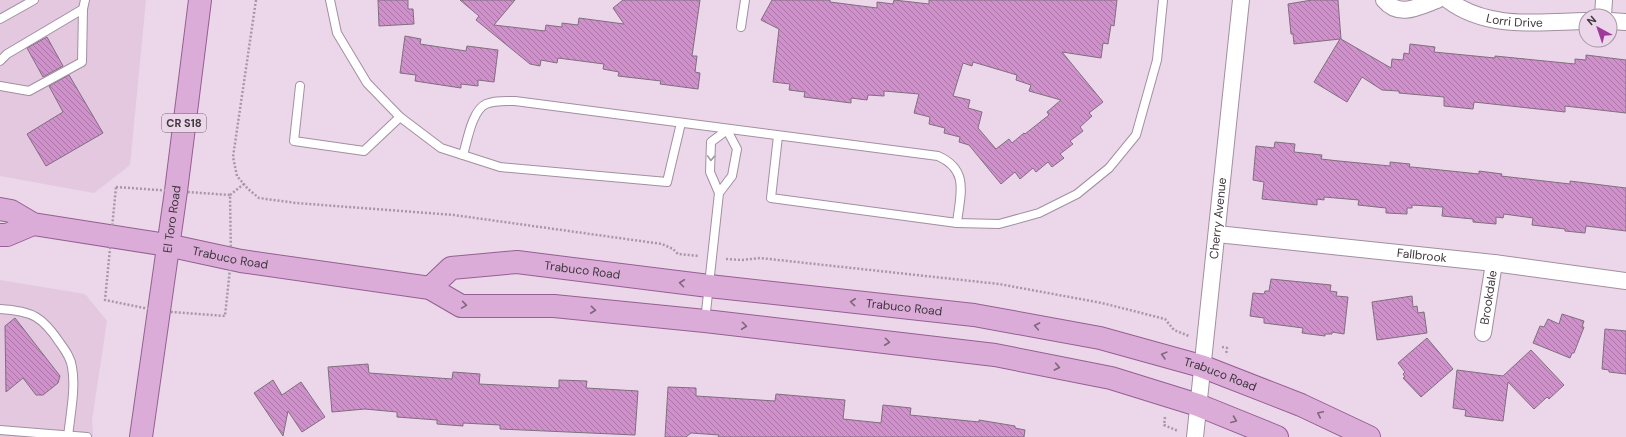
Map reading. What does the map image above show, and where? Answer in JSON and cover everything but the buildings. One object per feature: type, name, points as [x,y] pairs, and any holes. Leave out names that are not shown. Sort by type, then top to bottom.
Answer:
[{"type":"main road","name":"El Toro Road","points":[[141,437],[176,191],[200,0]]},
{"type":"main road","name":"Trabuco Road","points":[[0,209],[11,211],[33,224],[241,260],[430,288],[461,306],[554,306],[705,321],[994,355],[1111,378],[1198,405],[1277,437]]},
{"type":"main road","points":[[0,235],[7,235],[33,224]]},
{"type":"main road","name":"Trabuco Road","points":[[430,288],[451,268],[517,262],[709,286],[974,315],[1100,338],[1201,366],[1301,405],[1369,437]]},
{"type":"street","name":"Cherry Avenue","points":[[1195,437],[1201,366],[1217,234],[1241,0]]},
{"type":"street","points":[[1384,1],[1391,7],[1399,10],[1408,10],[1436,0]]},
{"type":"street","name":"Lorri Drive","points":[[1448,0],[1473,13],[1499,22],[1578,21]]},
{"type":"street","name":"Fallbrook","points":[[1217,234],[1494,263],[1626,281]]},
{"type":"street","name":"Brookdale","points":[[1483,333],[1494,263]]},
{"type":"lane","points":[[0,19],[34,0]]},
{"type":"lane","points":[[0,86],[29,91],[82,62],[83,9],[85,0]]},
{"type":"lane","points":[[330,0],[337,33],[367,83],[400,117],[441,148],[500,167],[667,182],[681,123]]},
{"type":"lane","points":[[741,27],[745,0]]},
{"type":"lane","points":[[778,136],[772,198],[957,223],[998,224],[1039,213],[1077,194],[1109,168],[1136,135],[1157,60],[1163,0]]},
{"type":"lane","points":[[0,61],[7,54],[83,9]]},
{"type":"lane","points":[[300,86],[294,141],[364,151],[400,117]]},
{"type":"lane","points":[[463,155],[476,114],[484,104],[498,101],[515,101],[727,130],[938,156],[948,161],[954,167],[961,186],[957,223]]},
{"type":"lane","points":[[705,321],[719,193],[710,172],[711,142],[727,130]]},
{"type":"lane","points":[[719,193],[732,176],[737,149],[727,130]]},
{"type":"lane","points":[[0,309],[20,310],[32,314],[40,319],[51,328],[69,357],[72,366],[73,379],[68,436]]},
{"type":"lane","points":[[0,430],[88,437]]},
{"type":"path","points":[[256,0],[233,157],[237,176],[258,198],[296,203],[454,215],[662,244],[672,248],[678,254]]},
{"type":"path","points":[[230,195],[244,184]]},
{"type":"path","points":[[742,260],[760,258],[999,284],[1102,303],[1164,319],[1174,330]]},
{"type":"shaded area","points":[[0,0],[146,0],[130,165],[94,193],[0,176]]},
{"type":"shaded area","points":[[0,280],[85,294],[107,321],[92,420],[93,437],[0,437]]}]
